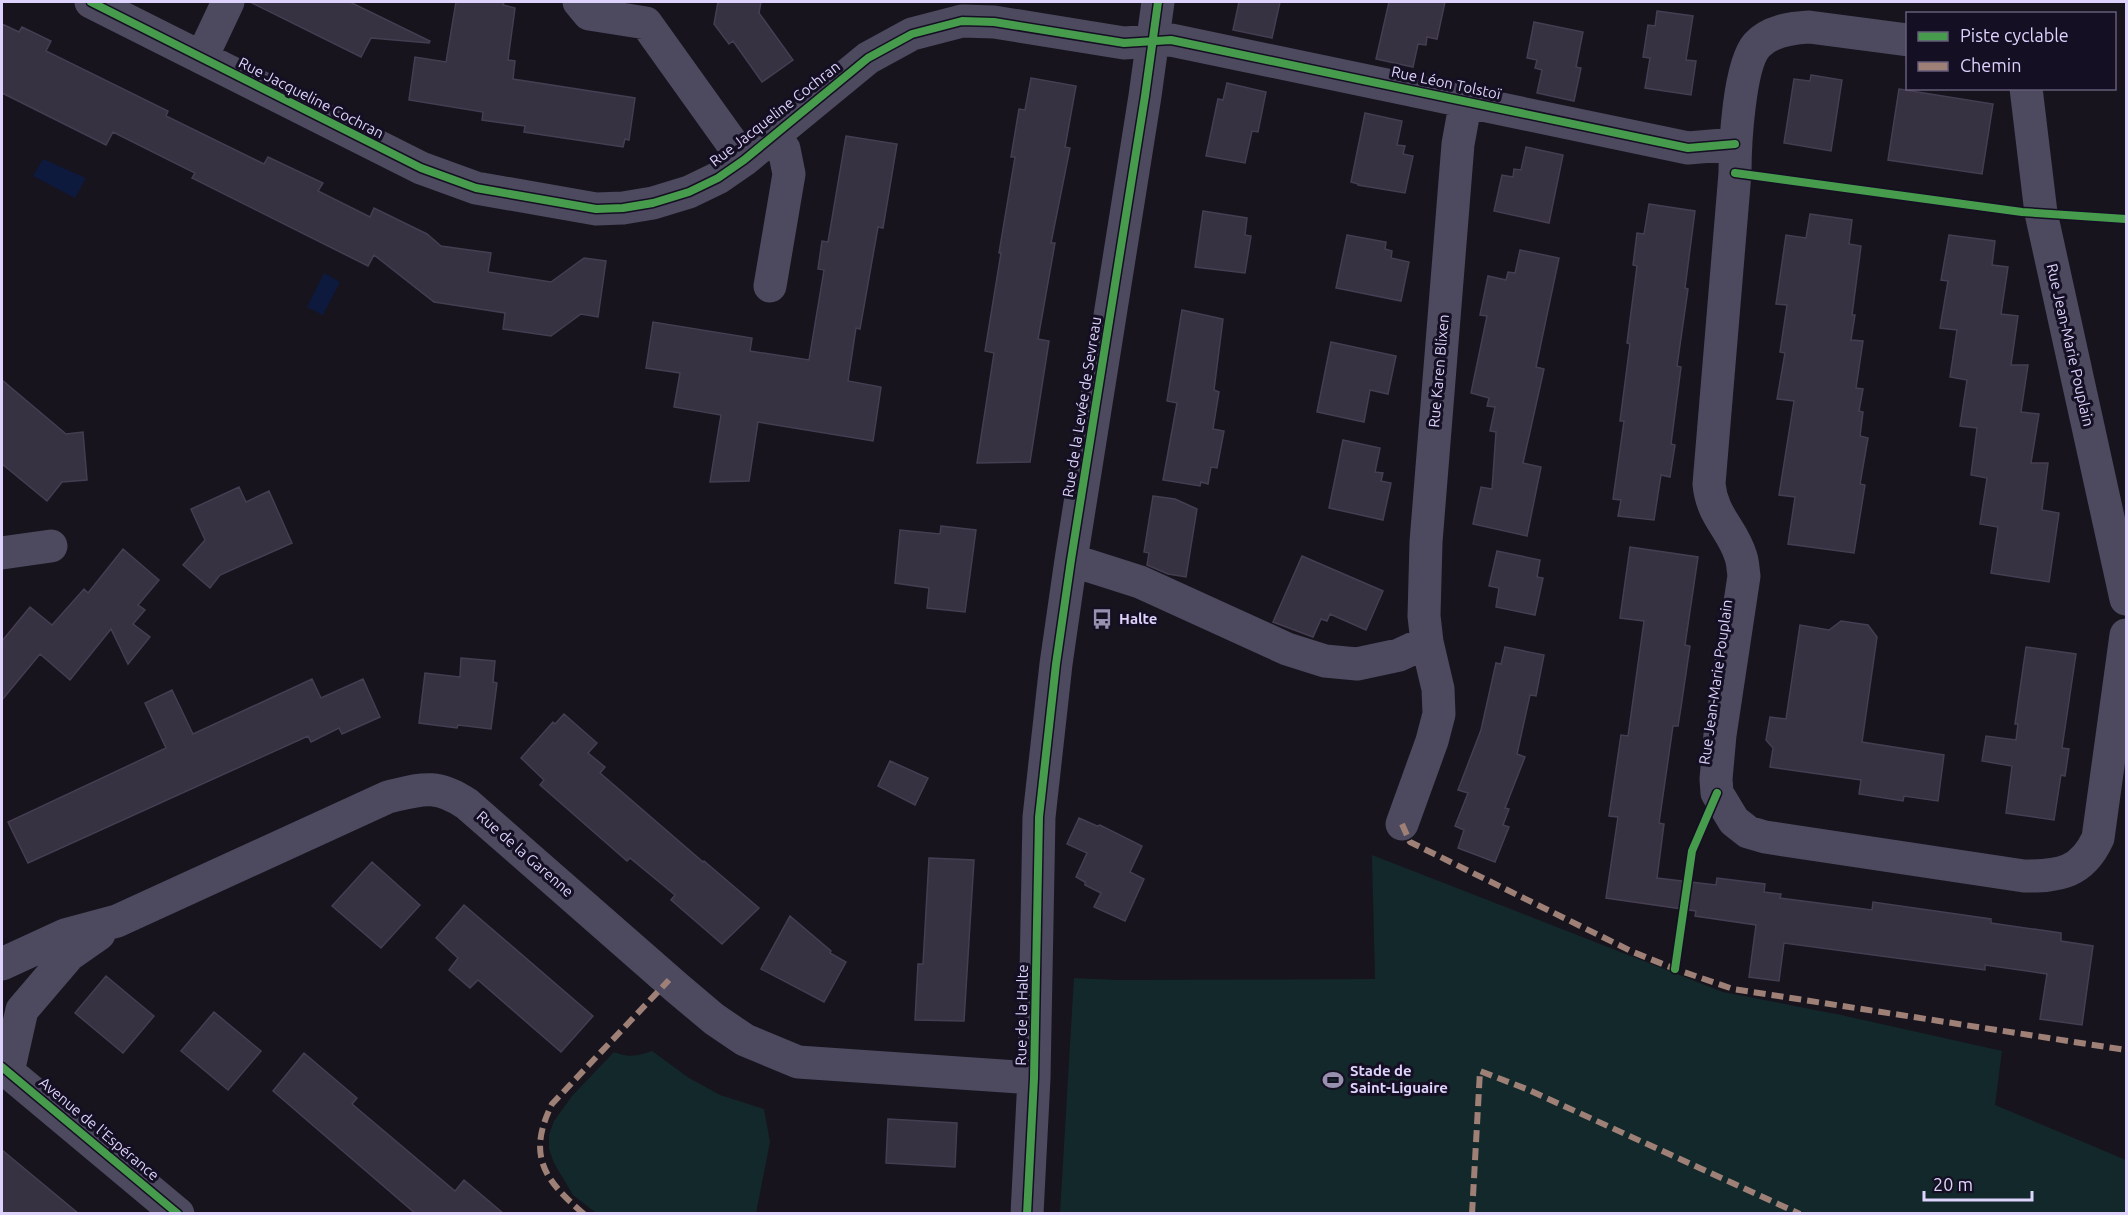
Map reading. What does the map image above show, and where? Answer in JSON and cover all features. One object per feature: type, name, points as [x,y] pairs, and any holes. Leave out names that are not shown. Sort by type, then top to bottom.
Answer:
[{"type":"street","name":"Rue Jacqueline Cochran","points":[[91,2],[422,168],[476,188],[596,209],[623,208],[653,203],[688,192],[718,178],[744,160],[868,58],[912,34],[937,26],[962,21],[994,22],[1124,43],[1152,42]]},
{"type":"street","points":[[202,57],[228,2]]},
{"type":"street","name":"Rue Jacqueline Cochran","points":[[579,2],[590,14],[648,12],[744,160]]},
{"type":"street","name":"Rue de la Levée de Sevreau","points":[[1039,817],[1056,664],[1071,560],[1158,2]]},
{"type":"street","name":"Rue Jean-Marie Pouplain","points":[[1906,40],[1809,27],[1785,30],[1769,36],[1757,45],[1750,58],[1739,107],[1735,144],[1735,173],[1709,484],[1710,499],[1741,556],[1744,576],[1720,735],[1717,793],[1734,821],[1748,832],[1765,837],[2024,876],[2061,874],[2078,866],[2091,854],[2098,838],[2127,635]]},
{"type":"street","name":"Rue Léon Tolstoï","points":[[1152,42],[1171,40],[1688,147],[1735,144]]},
{"type":"street","name":"Rue Jean-Marie Pouplain","points":[[2026,90],[2041,213],[2127,599]]},
{"type":"street","name":"Rue Karen Blixen","points":[[1402,824],[1432,741],[1439,714],[1438,689],[1427,642],[1424,616],[1426,542],[1458,144],[1466,100]]},
{"type":"street","name":"Rue Jacqueline Cochran","points":[[770,286],[789,174],[784,149],[772,136]]},
{"type":"street","points":[[2,553],[51,546]]},
{"type":"street","points":[[1071,560],[1140,582],[1287,649],[1325,661],[1357,664],[1399,655],[1427,642]]},
{"type":"street","name":"Rue de la Garenne","points":[[2,964],[65,935],[117,921],[387,797],[421,789],[438,790],[452,794],[467,804],[676,987],[714,1019],[745,1040],[798,1062],[1034,1078]]},
{"type":"street","name":"Rue de la Halte","points":[[1027,1214],[1034,1078],[1039,817]]},
{"type":"street","points":[[5,1069],[22,1010],[69,955],[117,921]]},
{"type":"street","name":"Avenue de l'Espérance","points":[[5,1069],[178,1214]]},
{"type":"green space","points":[[1372,855],[1723,992],[1841,1015],[2002,1051],[1995,1105],[2126,1160],[2126,1213],[1060,1213],[1074,978],[1116,980],[1375,979]]},
{"type":"green space","points":[[652,1051],[689,1078],[720,1095],[764,1109],[770,1142],[756,1213],[596,1213],[573,1195],[554,1163],[549,1149],[549,1135],[554,1121],[572,1096],[614,1052],[633,1056]]},
{"type":"water","points":[[43,159],[86,178],[75,198],[33,176]]},
{"type":"water","points":[[324,273],[340,282],[323,315],[307,307]]},
{"type":"building","points":[[250,2],[350,2],[430,41],[429,43],[371,38],[361,57]]},
{"type":"building","points":[[456,2],[504,2],[503,5],[515,8],[508,60],[515,61],[513,79],[635,98],[629,140],[625,139],[623,147],[524,132],[525,126],[482,120],[483,112],[409,100],[415,57],[446,62]]},
{"type":"building","points":[[718,2],[761,2],[759,13],[793,60],[762,82],[733,41],[729,44],[714,24]]},
{"type":"building","points":[[1239,2],[1280,2],[1272,38],[1233,30]]},
{"type":"building","points":[[1389,2],[1445,2],[1437,39],[1427,37],[1426,45],[1418,44],[1413,67],[1376,59]]},
{"type":"building","points":[[1657,11],[1693,16],[1686,60],[1696,61],[1691,95],[1645,88],[1650,58],[1643,57],[1648,25],[1655,26]]},
{"type":"building","points":[[1534,22],[1583,32],[1576,67],[1581,68],[1574,101],[1537,93],[1542,70],[1535,68],[1537,60],[1527,58]]},
{"type":"building","points":[[2,24],[19,32],[22,27],[51,41],[46,51],[168,111],[166,116],[264,164],[268,157],[323,183],[318,191],[370,217],[374,208],[427,234],[441,246],[491,253],[488,272],[551,282],[584,258],[606,261],[598,317],[581,314],[551,336],[503,329],[505,313],[434,302],[374,255],[368,266],[192,178],[195,173],[113,132],[106,145],[2,93]]},
{"type":"building","points":[[1811,75],[1842,80],[1831,151],[1784,143],[1794,79],[1810,81]]},
{"type":"building","points":[[1031,78],[1076,86],[1065,147],[1070,148],[1051,243],[1055,243],[1038,339],[1049,341],[1030,462],[977,463],[994,353],[985,351],[1015,157],[1011,157],[1019,109],[1025,110]]},
{"type":"building","points":[[1227,83],[1266,92],[1258,132],[1252,131],[1245,163],[1206,156],[1218,99],[1223,100]]},
{"type":"building","points":[[1899,89],[1993,104],[1982,174],[1888,160]]},
{"type":"building","points":[[1365,113],[1402,121],[1397,145],[1405,146],[1403,154],[1413,156],[1405,193],[1351,182]]},
{"type":"building","points":[[846,136],[897,144],[883,228],[878,227],[860,329],[856,328],[848,381],[881,387],[873,441],[758,422],[749,481],[710,482],[721,415],[674,407],[680,373],[646,368],[653,322],[752,338],[750,351],[809,360],[824,270],[818,269],[822,241],[828,242]]},
{"type":"building","points":[[1526,147],[1563,155],[1549,223],[1494,211],[1502,175],[1513,177],[1514,169],[1521,170]]},
{"type":"building","points":[[1649,204],[1695,211],[1685,288],[1688,289],[1677,366],[1681,367],[1671,444],[1675,445],[1670,477],[1661,475],[1654,520],[1618,516],[1621,500],[1613,499],[1624,421],[1620,421],[1637,266],[1633,265],[1637,233],[1644,234]]},
{"type":"building","points":[[1203,211],[1247,218],[1245,235],[1251,236],[1245,273],[1195,267]]},
{"type":"building","points":[[1810,214],[1852,220],[1849,244],[1861,246],[1851,340],[1863,341],[1856,388],[1863,389],[1859,411],[1863,412],[1860,436],[1868,438],[1860,484],[1865,485],[1854,553],[1788,544],[1795,497],[1779,495],[1794,401],[1777,399],[1785,353],[1780,352],[1787,305],[1776,304],[1786,235],[1806,238]]},
{"type":"building","points":[[1347,235],[1386,242],[1385,249],[1392,251],[1391,258],[1409,262],[1401,301],[1336,288]]},
{"type":"building","points":[[1949,235],[1995,241],[1992,265],[2008,267],[2001,314],[2018,316],[2011,365],[2028,365],[2021,412],[2039,414],[2031,463],[2048,463],[2042,510],[2059,513],[2049,582],[1991,573],[1998,527],[1980,524],[1987,478],[1971,475],[1977,428],[1960,426],[1967,380],[1950,377],[1957,330],[1940,328],[1948,281],[1941,280]]},
{"type":"building","points":[[1520,250],[1559,258],[1536,367],[1544,369],[1523,463],[1541,467],[1527,536],[1473,524],[1481,487],[1492,489],[1496,432],[1490,431],[1495,407],[1487,406],[1489,398],[1471,393],[1487,316],[1480,315],[1488,276],[1506,280],[1508,272],[1515,273]]},
{"type":"building","points":[[1182,310],[1223,319],[1214,390],[1219,392],[1213,429],[1224,431],[1217,468],[1211,467],[1208,484],[1201,482],[1200,486],[1163,480],[1177,403],[1167,401]]},
{"type":"building","points":[[1331,342],[1396,356],[1388,394],[1370,390],[1364,422],[1317,412]]},
{"type":"building","points":[[2,380],[66,434],[83,432],[87,480],[62,482],[47,501],[2,464]]},
{"type":"building","points":[[1343,440],[1380,448],[1375,472],[1383,473],[1381,481],[1391,483],[1383,520],[1329,508]]},
{"type":"building","points":[[239,487],[246,502],[269,491],[292,543],[220,575],[210,588],[183,565],[205,540],[191,509]]},
{"type":"building","points":[[1153,496],[1175,499],[1197,509],[1186,577],[1168,574],[1147,565],[1149,553],[1144,552]]},
{"type":"building","points":[[941,526],[976,530],[965,612],[927,608],[929,588],[895,583],[900,530],[940,534]]},
{"type":"building","points":[[1630,547],[1698,557],[1685,645],[1690,646],[1678,726],[1673,726],[1659,823],[1664,824],[1657,878],[1716,885],[1717,878],[1765,884],[1764,892],[1781,894],[1780,898],[1872,910],[1873,902],[1991,919],[1991,923],[2061,933],[2061,941],[2093,946],[2082,1025],[2040,1019],[2047,974],[1985,965],[1985,970],[1784,943],[1779,981],[1749,977],[1756,925],[1695,916],[1696,911],[1606,898],[1618,817],[1609,816],[1621,735],[1628,736],[1644,621],[1620,618]]},
{"type":"building","points":[[123,549],[159,580],[138,605],[145,610],[133,624],[150,637],[128,664],[111,629],[70,680],[40,654],[2,700],[2,641],[30,607],[52,625],[84,589],[88,593]]},
{"type":"building","points":[[1497,551],[1540,560],[1537,577],[1543,578],[1535,615],[1496,607],[1499,588],[1489,586]]},
{"type":"building","points":[[1302,556],[1383,591],[1366,630],[1330,614],[1327,621],[1321,619],[1313,637],[1273,622]]},
{"type":"building","points":[[1841,621],[1868,625],[1877,637],[1862,742],[1944,755],[1938,801],[1904,796],[1903,801],[1859,794],[1861,780],[1770,767],[1773,748],[1766,740],[1770,717],[1786,719],[1800,625],[1829,630]]},
{"type":"building","points":[[1505,647],[1544,655],[1536,696],[1530,695],[1517,754],[1525,757],[1505,808],[1509,809],[1503,825],[1509,827],[1495,862],[1458,848],[1464,830],[1455,826],[1468,793],[1458,790],[1481,730],[1496,663],[1501,664]]},
{"type":"building","points":[[2026,647],[2076,654],[2062,748],[2069,749],[2065,776],[2061,775],[2054,820],[2006,813],[2012,766],[1982,761],[1986,736],[2016,740],[2018,724],[2015,724]]},
{"type":"building","points":[[461,658],[495,661],[493,682],[497,683],[491,729],[458,725],[457,728],[419,723],[425,673],[460,677]]},
{"type":"building","points":[[312,679],[321,698],[363,679],[380,717],[342,734],[339,728],[311,742],[308,736],[28,863],[8,822],[166,748],[145,703],[172,690],[193,734]]},
{"type":"building","points":[[564,714],[597,743],[588,753],[605,767],[600,773],[759,908],[722,944],[671,900],[675,895],[630,858],[627,861],[540,785],[544,780],[521,758],[553,722],[555,724]]},
{"type":"building","points":[[890,761],[928,778],[915,805],[878,786]]},
{"type":"building","points":[[1079,818],[1097,826],[1100,825],[1142,846],[1130,872],[1144,879],[1125,921],[1094,907],[1101,893],[1085,885],[1085,882],[1076,877],[1087,853],[1067,844]]},
{"type":"building","points":[[929,858],[974,860],[964,1021],[915,1020],[918,964],[923,964]]},
{"type":"building","points":[[372,862],[420,905],[381,948],[332,906]]},
{"type":"building","points":[[464,905],[593,1016],[561,1052],[478,980],[470,988],[449,970],[458,958],[436,938]]},
{"type":"building","points":[[790,916],[831,951],[830,953],[846,962],[824,1002],[761,969]]},
{"type":"building","points":[[106,976],[154,1016],[123,1053],[75,1013]]},
{"type":"building","points":[[214,1012],[261,1051],[228,1090],[181,1051]]},
{"type":"building","points":[[304,1053],[357,1098],[352,1104],[455,1191],[464,1180],[504,1214],[416,1214],[273,1091]]},
{"type":"building","points":[[888,1119],[957,1123],[955,1167],[886,1163]]},
{"type":"building","points":[[2,1150],[79,1214],[2,1214]]},
{"type":"marked path","points":[[1402,824],[1410,842],[1633,952],[1733,989],[2126,1050]]},
{"type":"marked path","points":[[584,1214],[558,1189],[543,1165],[540,1152],[545,1122],[552,1104],[669,980]]},
{"type":"marked path","points":[[1472,1214],[1480,1071],[1529,1090],[1800,1214]]},
{"type":"cycle path","points":[[91,2],[421,168],[476,188],[596,209],[623,208],[653,203],[689,192],[718,178],[744,160],[868,58],[912,34],[962,21],[994,22],[1124,43],[1171,40],[1688,148],[1735,144]]},
{"type":"cycle path","points":[[1027,1214],[1034,1078],[1039,817],[1056,664],[1071,560],[1158,2]]},
{"type":"cycle path","points":[[1735,173],[2022,212],[2126,219]]},
{"type":"cycle path","points":[[1675,969],[1692,851],[1717,793]]},
{"type":"cycle path","points":[[2,1067],[178,1214]]},
{"type":"place","name":"Halte","points":[[1102,619]]},
{"type":"place","name":"Stade de Saint-Liguaire","points":[[1333,1080]]}]
